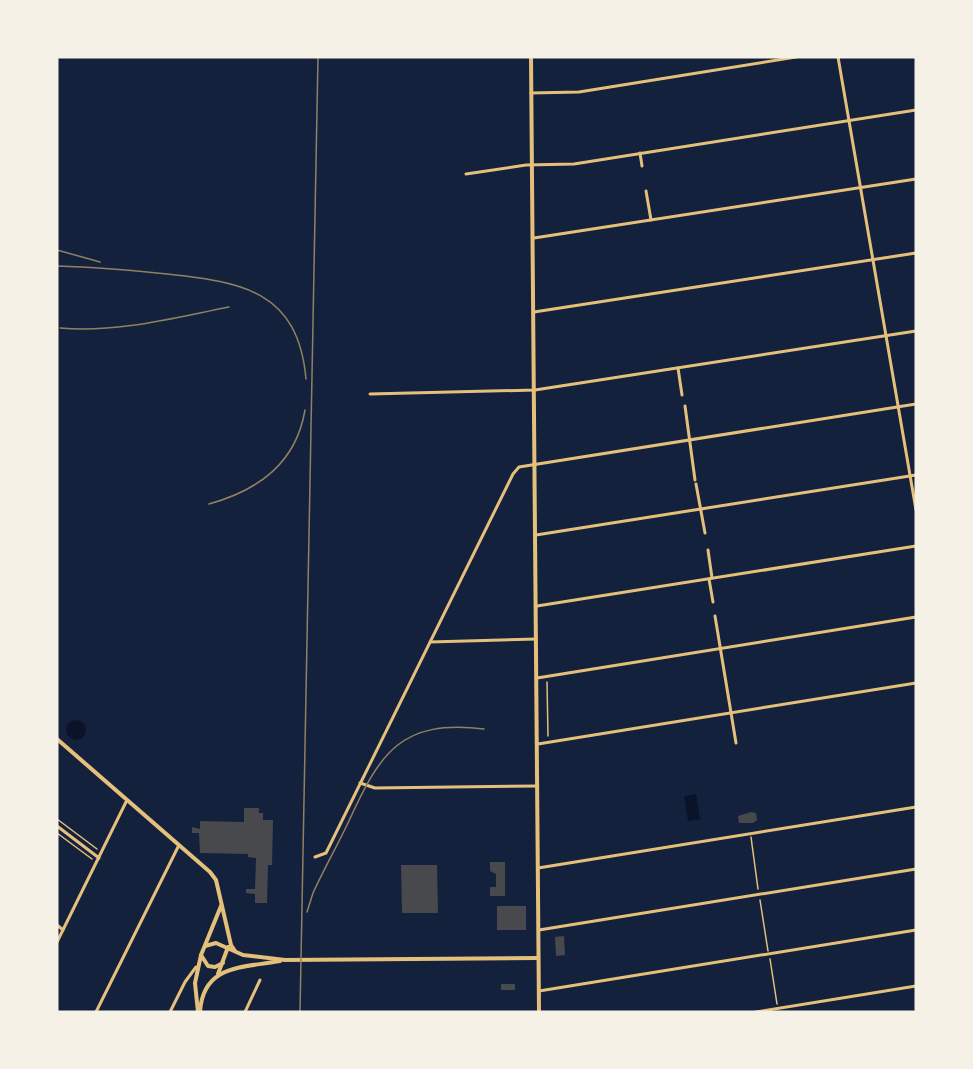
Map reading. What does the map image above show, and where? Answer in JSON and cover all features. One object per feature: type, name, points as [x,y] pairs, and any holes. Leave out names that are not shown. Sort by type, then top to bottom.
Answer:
[{"type":"main road","points":[[531,57],[539,1012]]},
{"type":"main road","points":[[57,739],[210,872],[216,880],[221,905],[227,919],[228,946],[218,974],[204,993],[199,1012]]},
{"type":"main road","points":[[199,1012],[196,967],[221,905]]},
{"type":"main road","points":[[205,946],[212,943],[228,946],[235,952],[249,956],[285,960],[538,958]]},
{"type":"main road","points":[[201,954],[203,962],[211,967],[229,970]]},
{"type":"main road","points":[[218,974],[285,960]]},
{"type":"main road","points":[[211,967],[223,963]]},
{"type":"street","points":[[531,93],[579,92],[796,57]]},
{"type":"street","points":[[838,57],[888,336],[916,510]]},
{"type":"street","points":[[466,174],[532,165],[574,164],[916,110]]},
{"type":"street","points":[[640,153],[642,166]]},
{"type":"street","points":[[534,238],[916,179]]},
{"type":"street","points":[[646,191],[651,220]]},
{"type":"street","points":[[534,312],[916,253]]},
{"type":"street","points":[[370,394],[535,390],[916,331]]},
{"type":"street","points":[[678,368],[682,395]]},
{"type":"street","points":[[315,857],[326,853],[513,474],[519,467],[916,404]]},
{"type":"street","points":[[685,406],[705,533]]},
{"type":"street","points":[[536,535],[916,475]]},
{"type":"street","points":[[537,606],[916,546]]},
{"type":"street","points":[[708,550],[713,602]]},
{"type":"street","points":[[715,616],[736,743]]},
{"type":"street","points":[[537,678],[916,617]]},
{"type":"street","points":[[430,642],[537,639]]},
{"type":"street","points":[[538,744],[916,683]]},
{"type":"street","points":[[360,783],[375,788],[538,786]]},
{"type":"street","points":[[57,942],[127,800]]},
{"type":"street","points":[[538,868],[916,807]]},
{"type":"street","points":[[57,826],[99,858]]},
{"type":"street","points":[[96,1012],[179,845]]},
{"type":"street","points":[[538,930],[916,869]]},
{"type":"street","points":[[57,925],[63,930]]},
{"type":"street","points":[[539,991],[916,930]]},
{"type":"street","points":[[170,1012],[185,982],[196,967]]},
{"type":"street","points":[[245,1012],[260,980]]},
{"type":"street","points":[[756,1012],[916,986]]},
{"type":"path","points":[[547,682],[548,736]]},
{"type":"path","points":[[57,819],[98,850]]},
{"type":"path","points":[[57,833],[93,860]]},
{"type":"path","points":[[751,837],[778,1010]]},
{"type":"water","points":[[76,720],[83,723],[86,730],[83,737],[76,740],[69,737],[66,730],[69,723]]},
{"type":"water","points":[[696,794],[700,819],[688,821],[684,796]]},
{"type":"building","points":[[244,808],[259,808],[259,813],[263,813],[263,820],[273,820],[272,865],[268,865],[267,903],[255,903],[255,894],[246,893],[246,889],[255,889],[256,858],[248,857],[248,854],[200,853],[199,833],[192,833],[192,827],[200,829],[200,821],[244,822]]},
{"type":"building","points":[[751,812],[756,813],[757,820],[753,823],[739,823],[738,816]]},
{"type":"building","points":[[490,862],[505,862],[505,896],[490,896],[490,887],[496,887],[496,874],[490,871]]},
{"type":"building","points":[[401,865],[437,865],[438,913],[402,913]]},
{"type":"building","points":[[497,906],[526,906],[526,930],[497,930]]},
{"type":"building","points":[[564,936],[565,955],[556,956],[555,937]]},
{"type":"building","points":[[501,984],[515,984],[515,990],[501,990]]},
{"type":"railway","points":[[300,1012],[318,57]]},
{"type":"railway","points":[[57,250],[100,262]]},
{"type":"railway","points":[[57,266],[194,277],[241,287],[261,296],[278,309],[291,326],[301,349],[306,379]]},
{"type":"railway","points":[[60,328],[124,326],[229,307]]},
{"type":"railway","points":[[209,504],[244,491],[272,472],[293,445],[305,410]]},
{"type":"railway","points":[[307,912],[313,893],[371,777],[396,746],[412,736],[432,730],[455,727],[484,729]]}]
